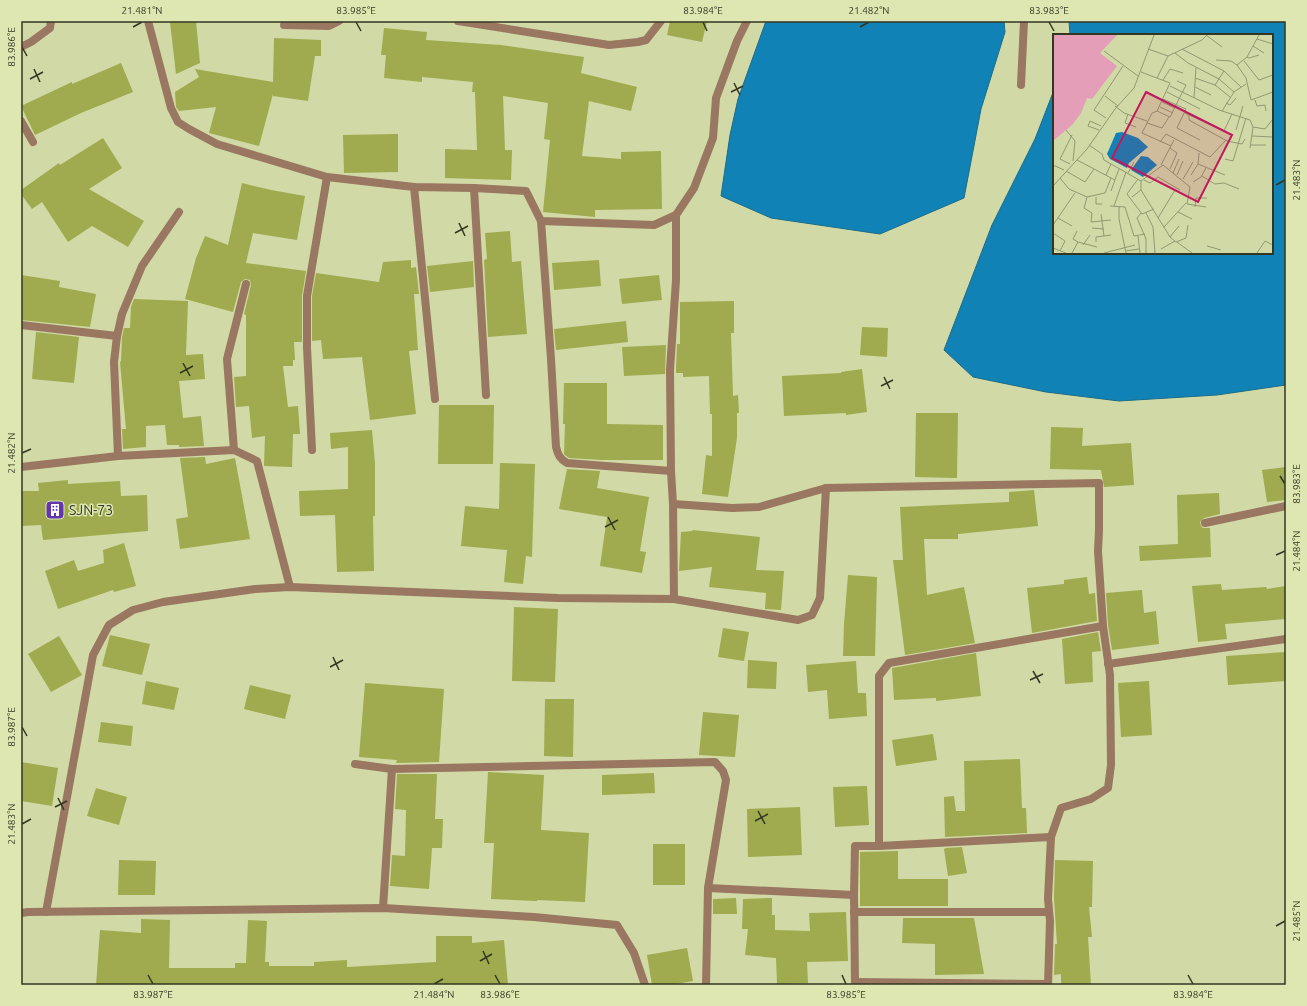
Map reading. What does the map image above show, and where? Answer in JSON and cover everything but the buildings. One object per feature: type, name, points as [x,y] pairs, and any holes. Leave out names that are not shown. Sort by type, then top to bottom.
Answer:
[{"type":"street","points":[[21,47],[31,42],[50,28],[51,21]]},
{"type":"street","points":[[148,21],[171,108],[178,122],[189,130],[217,144],[327,177],[414,187],[526,191],[541,221],[556,448],[558,455],[561,460],[566,463],[671,471]]},
{"type":"street","points":[[284,25],[328,26],[339,21]]},
{"type":"street","points":[[458,21],[610,45],[646,40],[661,21]]},
{"type":"street","points":[[541,221],[654,225],[676,215],[694,188],[713,138],[716,98],[737,41],[747,21]]},
{"type":"street","points":[[1021,85],[1024,21]]},
{"type":"street","points":[[21,121],[33,142]]},
{"type":"street","points":[[312,450],[307,347],[307,296],[327,177]]},
{"type":"street","points":[[414,187],[435,399]]},
{"type":"street","points":[[474,188],[486,395]]},
{"type":"street","points":[[118,456],[114,362],[117,336],[122,314],[142,266],[179,212]]},
{"type":"street","points":[[674,599],[670,370],[676,280],[676,215]]},
{"type":"street","points":[[234,450],[227,359],[246,284]]},
{"type":"street","points":[[21,326],[117,336]]},
{"type":"street","points":[[21,467],[118,456],[234,450],[258,461],[290,587]]},
{"type":"street","points":[[673,504],[732,508],[759,507],[826,488],[1099,483],[1098,551],[1103,626],[1108,664],[1111,765],[1108,788],[1091,799],[1061,808],[1051,837],[1048,899],[1050,922],[1048,984],[855,983],[855,846],[1051,837]]},
{"type":"street","points":[[46,912],[93,655],[109,625],[133,610],[163,602],[255,589],[290,587],[558,598],[674,599],[798,620],[812,615],[820,598],[826,488]]},
{"type":"street","points":[[1205,523],[1286,506]]},
{"type":"street","points":[[879,846],[879,676],[889,663],[1103,626]]},
{"type":"street","points":[[1108,664],[1286,639]]},
{"type":"street","points":[[355,764],[392,769],[715,762],[723,771],[726,780],[708,888],[706,985]]},
{"type":"street","points":[[383,908],[392,769]]},
{"type":"street","points":[[708,888],[854,895]]},
{"type":"street","points":[[21,913],[383,908],[534,917],[617,925],[634,952],[646,985]]},
{"type":"street","points":[[854,912],[1049,912]]},
{"type":"water","points":[[766,21],[1004,21],[1005,32],[981,109],[964,198],[880,234],[771,218],[721,196],[730,135],[738,99]]},
{"type":"water","points":[[1069,21],[1286,21],[1286,385],[1217,395],[1119,401],[1046,392],[973,377],[944,350],[992,225],[1035,139],[1053,93],[1053,254],[1273,254],[1273,34],[1070,34]]},
{"type":"place","name":"SJN-73","points":[[55,510]]}]
